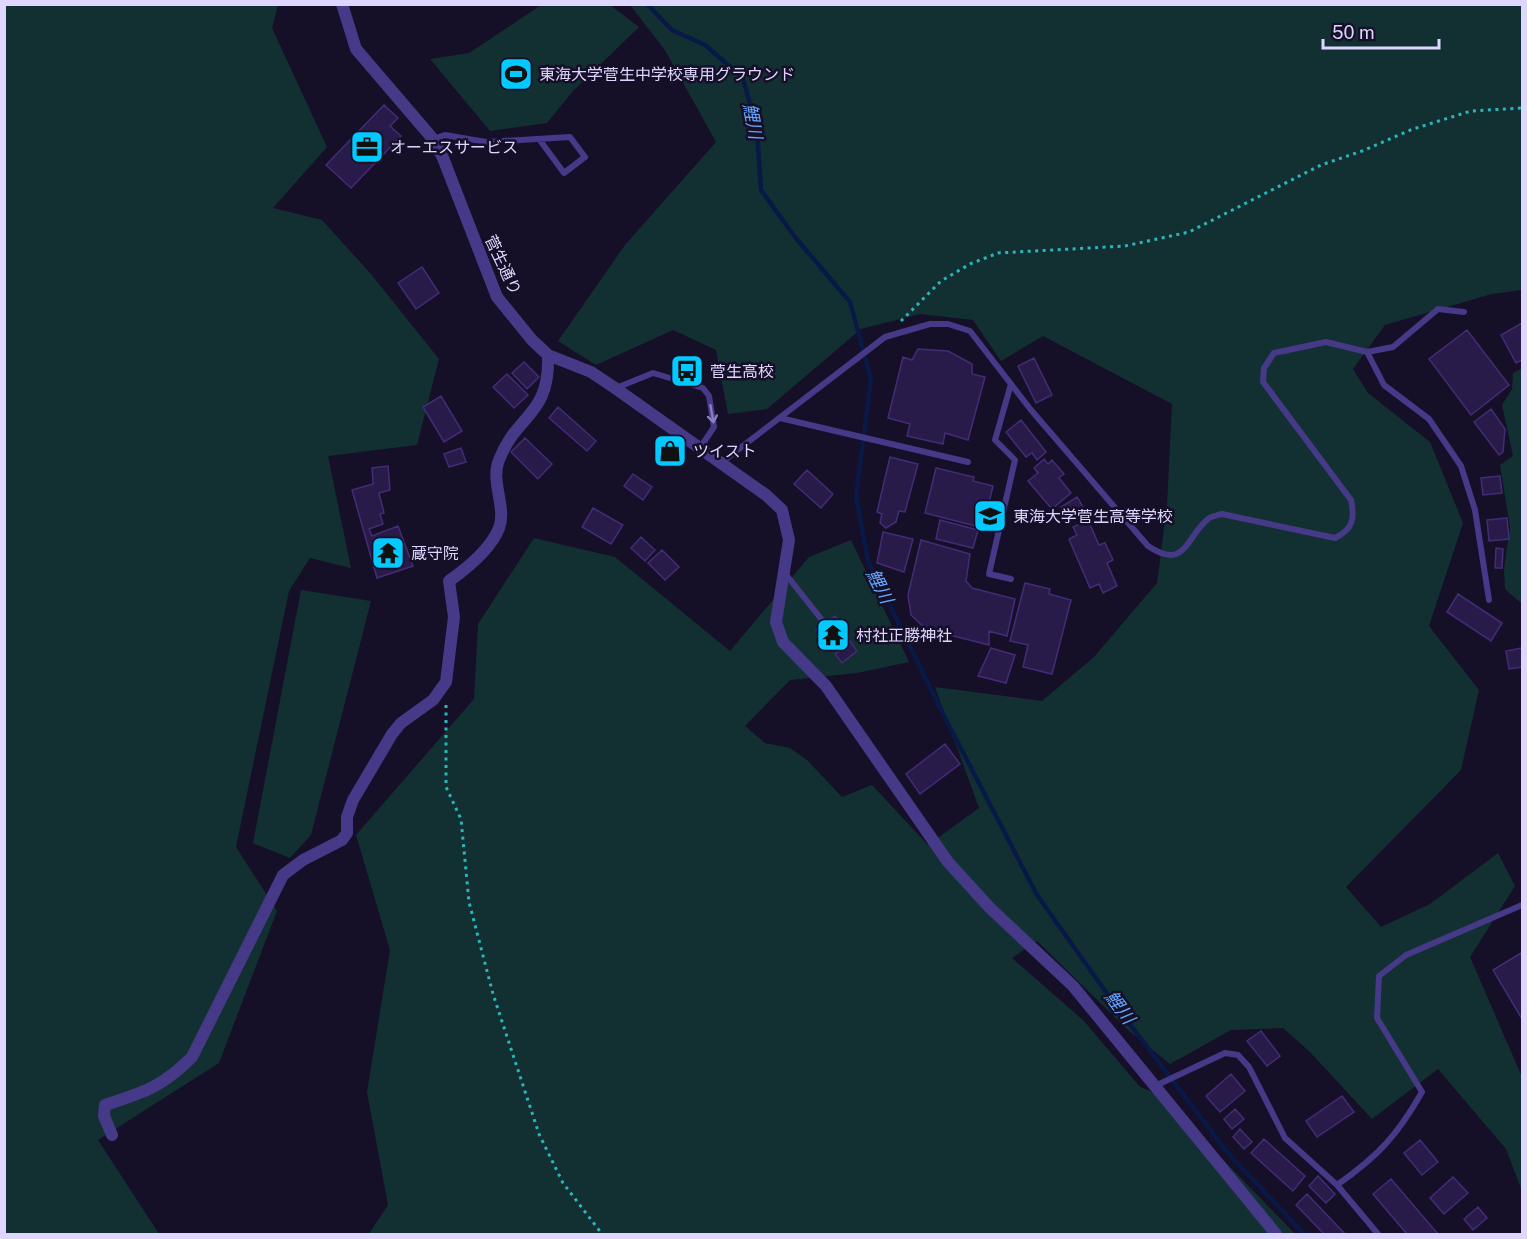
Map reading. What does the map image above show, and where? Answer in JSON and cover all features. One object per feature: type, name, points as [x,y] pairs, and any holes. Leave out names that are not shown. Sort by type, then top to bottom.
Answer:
[{"type":"street","name":"菅生通り","points":[[342,4],[356,49],[433,139],[443,158],[496,297],[548,356],[591,372],[722,462],[782,510],[789,540],[776,622],[783,642],[826,686],[948,862],[990,908],[1063,974],[1157,1085],[1276,1234]]},
{"type":"street","points":[[112,1135],[104,1116],[105,1105],[151,1090],[172,1077],[192,1057],[283,874],[303,860],[342,840],[347,833],[347,817],[353,800],[392,734],[401,723],[433,700],[446,682],[454,617],[449,581],[474,563],[500,528],[498,461],[507,444],[541,400],[547,387],[548,356]]},
{"type":"lane","points":[[433,139],[445,135],[486,142],[570,137],[585,157],[564,172],[540,139]]},
{"type":"lane","points":[[722,462],[882,339],[930,324],[948,324],[970,331],[1011,384],[1148,546],[1162,555],[1178,554],[1190,543],[1208,518],[1222,514],[1335,538],[1347,532],[1354,517],[1351,500],[1263,382],[1264,368],[1274,353],[1326,342],[1366,352],[1393,346],[1438,309],[1464,312]]},
{"type":"lane","points":[[1366,352],[1384,385],[1429,419],[1461,466],[1475,510],[1488,600]]},
{"type":"lane","points":[[615,388],[653,373],[703,388],[709,396],[714,427],[700,448]]},
{"type":"lane","points":[[1011,384],[995,440],[1015,460],[989,574],[1011,579]]},
{"type":"lane","points":[[780,418],[968,462]]},
{"type":"lane","points":[[783,572],[822,620]]},
{"type":"lane","points":[[1337,1185],[1374,1159],[1404,1124],[1422,1092],[1377,1018],[1379,976],[1406,955],[1522,905]]},
{"type":"lane","points":[[1157,1085],[1225,1053],[1238,1055],[1249,1067],[1285,1138],[1337,1185],[1378,1234]]},
{"type":"path","points":[[882,339],[941,281],[970,264],[998,253],[1125,246],[1189,232],[1321,165],[1362,151],[1413,129],[1471,111],[1522,108]]},
{"type":"path","points":[[446,682],[446,787],[461,819],[469,902],[493,994],[539,1134],[563,1183],[602,1234]]},
{"type":"green space","points":[[5,5],[278,5],[272,28],[327,147],[273,208],[322,220],[371,274],[439,359],[417,445],[328,456],[351,568],[310,558],[289,591],[236,847],[277,911],[219,1063],[98,1140],[159,1234],[5,1234]]},
{"type":"green space","name":"東海大学菅生中学校専用グラウンド","points":[[541,5],[610,5],[639,27],[574,90],[547,123],[490,131],[430,59],[469,53]]},
{"type":"green space","points":[[630,5],[1522,5],[1522,290],[1492,294],[1385,325],[1353,369],[1368,393],[1430,442],[1463,523],[1429,626],[1479,690],[1461,770],[1346,887],[1381,927],[1430,904],[1498,853],[1515,886],[1470,957],[1522,1077],[1522,1191],[1506,1149],[1438,1069],[1372,1119],[1310,1052],[1283,1028],[1231,1030],[1170,1064],[1128,1030],[1037,941],[1012,958],[1084,1021],[1140,1087],[1161,1095],[1295,1234],[369,1234],[388,1205],[367,1092],[390,950],[356,835],[474,699],[478,624],[534,538],[615,557],[730,651],[809,557],[851,540],[909,662],[857,673],[790,680],[745,726],[765,743],[790,748],[807,760],[842,797],[872,785],[928,845],[979,808],[935,687],[1042,701],[1094,657],[1157,583],[1167,506],[1172,404],[1043,336],[1001,361],[973,320],[920,314],[861,329],[767,409],[728,414],[716,350],[673,330],[596,365],[558,341],[625,245],[716,142],[665,50]]},
{"type":"green space","points":[[1522,368],[1522,604],[1505,589],[1504,569],[1510,527],[1500,465],[1513,456],[1502,405],[1512,389],[1513,373]]},
{"type":"green space","points":[[301,590],[371,601],[311,835],[290,858],[253,843]]},
{"type":"building","points":[[384,105],[398,118],[390,126],[401,136],[351,188],[326,165]]},
{"type":"building","points":[[422,267],[439,293],[416,309],[398,283]]},
{"type":"building","points":[[1522,323],[1522,360],[1516,363],[1501,335]]},
{"type":"building","points":[[1467,330],[1509,385],[1471,415],[1429,359]]},
{"type":"building","points":[[918,349],[948,351],[972,364],[972,374],[985,377],[968,440],[945,433],[943,444],[907,436],[910,424],[888,418],[903,357],[912,360]]},
{"type":"building","points":[[1034,358],[1052,395],[1036,403],[1018,366]]},
{"type":"building","points":[[524,362],[539,377],[527,389],[512,373]]},
{"type":"building","points":[[507,374],[528,395],[514,408],[493,387]]},
{"type":"building","points":[[441,396],[462,431],[444,442],[423,407]]},
{"type":"building","points":[[558,407],[596,441],[587,451],[549,418]]},
{"type":"building","points":[[1491,409],[1505,429],[1503,452],[1499,455],[1474,422]]},
{"type":"building","points":[[1021,420],[1046,452],[1037,460],[1032,453],[1026,457],[1006,432]]},
{"type":"building","points":[[525,438],[552,464],[538,479],[511,452]]},
{"type":"building","points":[[671,441],[681,448],[670,463],[661,456]]},
{"type":"building","points":[[461,448],[466,462],[449,467],[444,454]]},
{"type":"building","points":[[890,457],[918,464],[905,512],[899,511],[896,522],[886,528],[880,523],[882,514],[877,512]]},
{"type":"building","points":[[1044,459],[1048,464],[1052,460],[1064,474],[1059,478],[1071,493],[1052,509],[1028,481],[1038,473],[1034,468]]},
{"type":"building","points":[[388,466],[390,490],[379,493],[384,513],[380,514],[383,524],[369,529],[372,536],[398,526],[413,566],[377,578],[352,490],[373,484],[372,468]]},
{"type":"building","points":[[936,468],[974,477],[973,481],[993,486],[983,528],[925,513]]},
{"type":"building","points":[[807,470],[833,494],[821,508],[794,484]]},
{"type":"building","points":[[633,474],[652,487],[643,500],[624,486]]},
{"type":"building","points":[[1500,476],[1502,493],[1483,495],[1481,478]]},
{"type":"building","points":[[1077,497],[1086,512],[1070,522],[1061,507]]},
{"type":"building","points":[[593,508],[623,525],[611,544],[582,527]]},
{"type":"building","points":[[1507,518],[1509,539],[1489,541],[1487,520]]},
{"type":"building","points":[[940,520],[978,530],[973,548],[936,539]]},
{"type":"building","points":[[1088,520],[1099,545],[1105,543],[1113,560],[1107,563],[1117,586],[1103,593],[1099,584],[1090,588],[1069,539],[1077,535],[1073,527]]},
{"type":"building","points":[[883,532],[913,539],[904,572],[877,563]]},
{"type":"building","points":[[641,537],[655,550],[645,561],[631,548]]},
{"type":"building","points":[[921,540],[970,554],[966,581],[972,588],[1015,599],[1007,636],[989,631],[989,645],[926,629],[911,615],[908,595]]},
{"type":"building","points":[[1496,548],[1503,549],[1502,568],[1495,568]]},
{"type":"building","points":[[662,550],[679,567],[665,580],[648,563]]},
{"type":"building","points":[[1025,583],[1050,589],[1049,594],[1071,600],[1052,674],[1023,667],[1028,645],[1010,641]]},
{"type":"building","points":[[1458,594],[1502,623],[1491,641],[1447,612]]},
{"type":"building","points":[[835,616],[849,636],[844,639],[847,644],[850,641],[857,651],[842,663],[835,654],[839,651],[834,645],[829,648],[816,630]]},
{"type":"building","points":[[991,648],[1015,655],[1006,683],[978,676]]},
{"type":"building","points":[[1522,648],[1522,667],[1509,669],[1506,651]]},
{"type":"building","points":[[945,744],[960,764],[920,794],[906,774]]},
{"type":"building","points":[[1521,953],[1522,956],[1522,1019],[1493,970]]},
{"type":"building","points":[[1261,1031],[1280,1056],[1267,1066],[1247,1041]]},
{"type":"building","points":[[1231,1074],[1245,1091],[1220,1112],[1206,1096]]},
{"type":"building","points":[[1342,1096],[1354,1112],[1317,1137],[1306,1121]]},
{"type":"building","points":[[1235,1109],[1244,1119],[1232,1129],[1224,1119]]},
{"type":"building","points":[[1240,1129],[1252,1142],[1244,1149],[1233,1137]]},
{"type":"building","points":[[1264,1139],[1305,1176],[1293,1191],[1251,1153]]},
{"type":"building","points":[[1420,1140],[1438,1162],[1422,1175],[1404,1153]]},
{"type":"building","points":[[1318,1176],[1335,1194],[1326,1203],[1309,1186]]},
{"type":"building","points":[[1453,1177],[1468,1193],[1444,1214],[1430,1198]]},
{"type":"building","points":[[1391,1179],[1438,1234],[1407,1234],[1373,1194]]},
{"type":"building","points":[[1307,1194],[1345,1234],[1324,1234],[1296,1205]]},
{"type":"building","points":[[1478,1207],[1487,1218],[1473,1230],[1464,1219]]},
{"type":"waterway","name":"鯉川","points":[[647,4],[672,30],[705,45],[743,78],[757,131],[761,190],[795,237],[850,302],[871,379],[856,496],[868,561],[941,710],[1037,895],[1113,1002],[1227,1152],[1304,1234]]},
{"type":"place","name":"東海大学菅生中学校専用グラウンド","points":[[516,74]]},
{"type":"place","name":"オーエスサービス","points":[[367,147]]},
{"type":"place","name":"菅生高校","points":[[687,371]]},
{"type":"place","name":"ツイスト","points":[[670,451]]},
{"type":"place","name":"東海大学菅生高等学校","points":[[990,516]]},
{"type":"place","name":"蔵守院","points":[[388,553]]},
{"type":"place","name":"村社正勝神社","points":[[833,635]]}]
